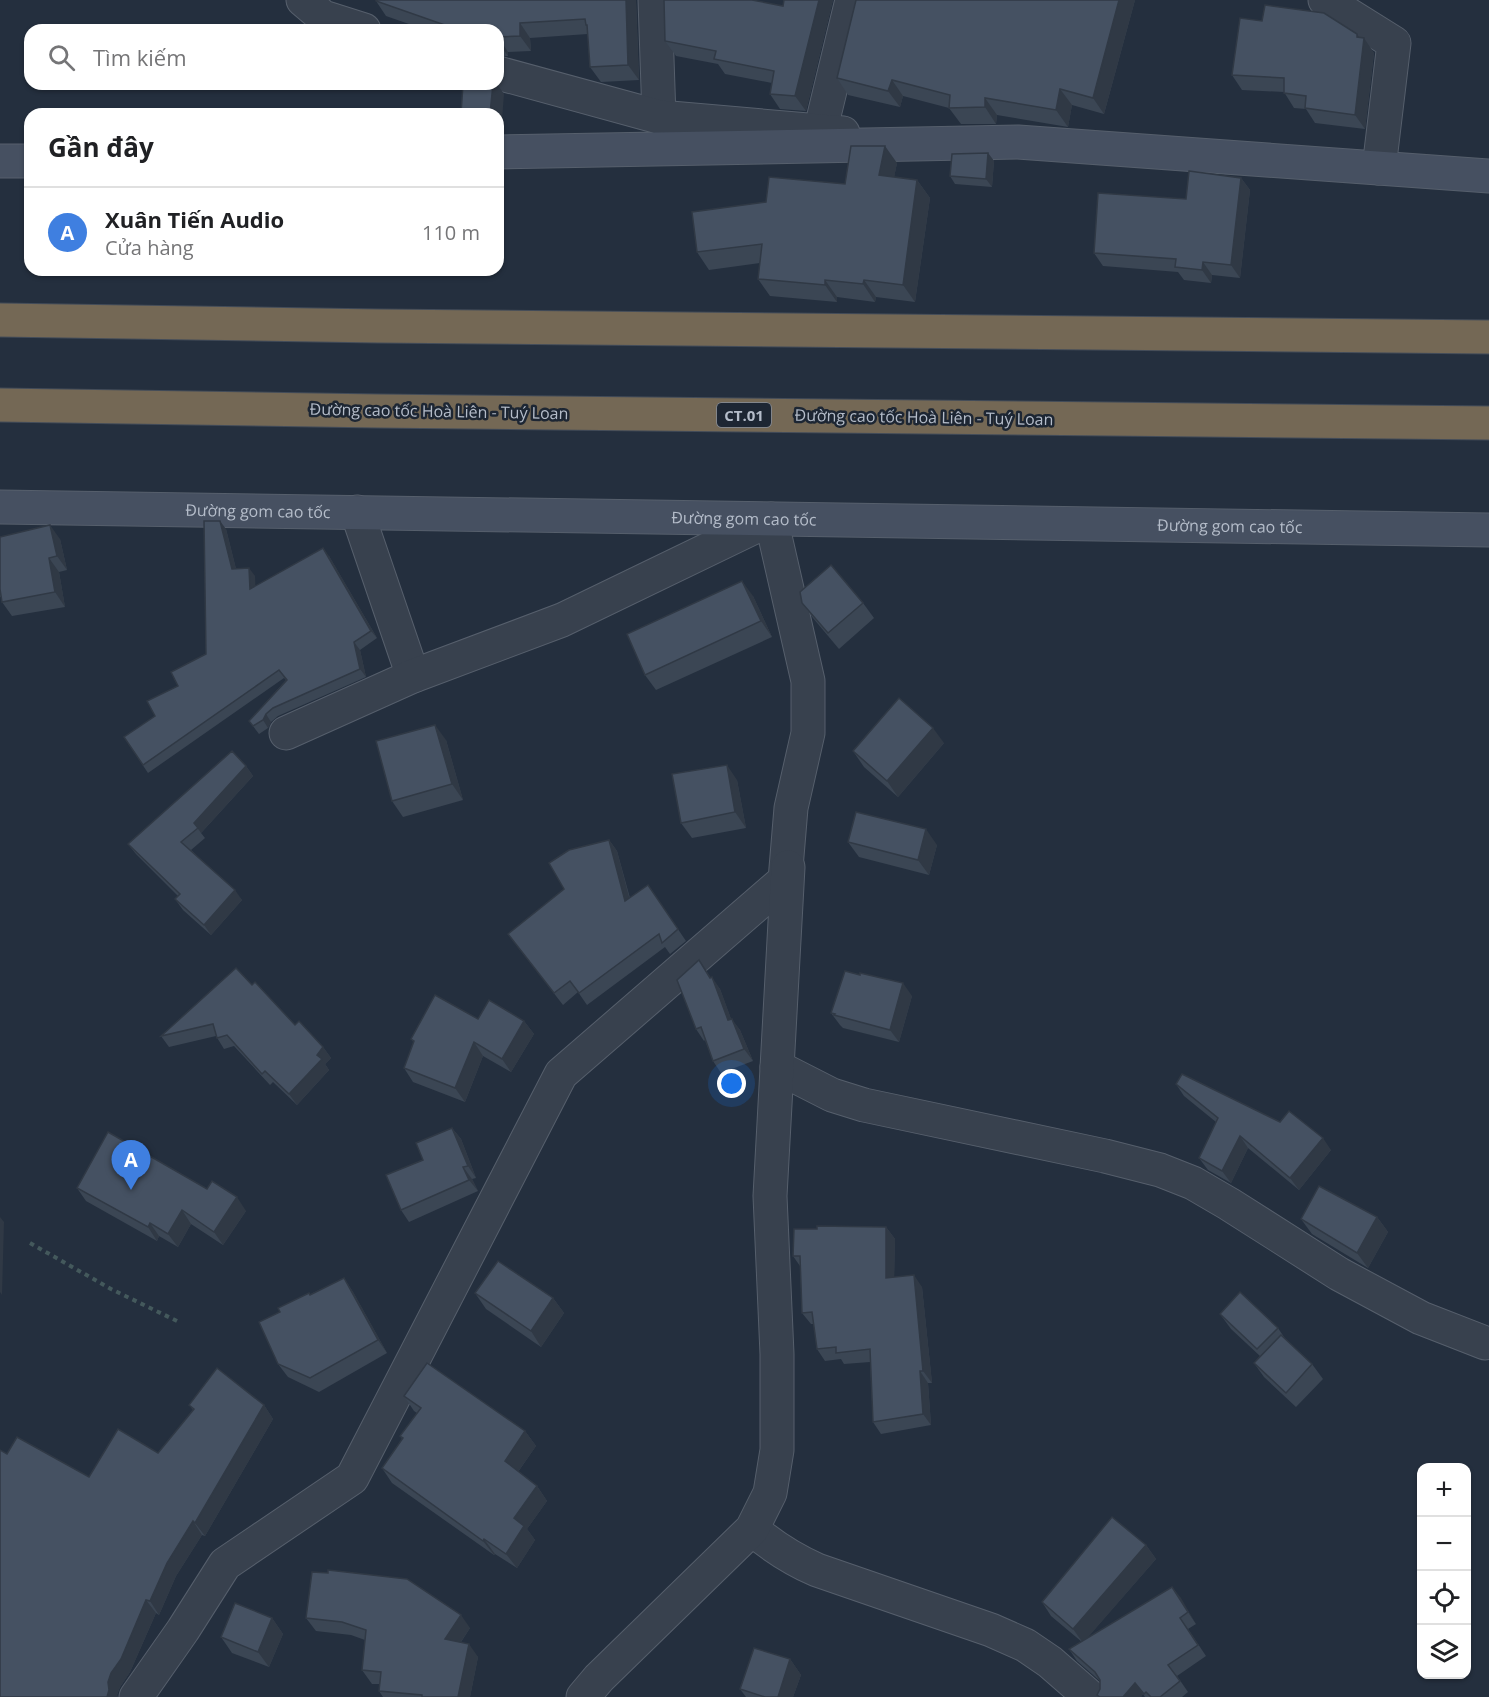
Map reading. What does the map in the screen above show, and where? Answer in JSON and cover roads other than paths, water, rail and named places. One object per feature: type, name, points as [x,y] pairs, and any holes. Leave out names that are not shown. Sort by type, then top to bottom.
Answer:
[{"type":"highway","points":[[0,320],[1489,337]]},
{"type":"highway","name":"Đường cao tốc Hoà Liên - Tuý Loan","points":[[0,405],[1489,423]]},
{"type":"main road","points":[[504,152],[1018,142],[1489,176]]},
{"type":"main road","points":[[0,161],[24,160]]},
{"type":"main road","name":"Đường gom cao tốc","points":[[0,507],[1489,530]]},
{"type":"street","points":[[303,0],[323,16],[346,24]]},
{"type":"street","points":[[656,0],[659,117]]},
{"type":"street","points":[[820,132],[852,0]]},
{"type":"street","points":[[1325,0],[1394,43],[1379,168]]},
{"type":"street","points":[[504,75],[659,117],[820,132],[1018,142]]},
{"type":"street","points":[[357,512],[413,676]]},
{"type":"street","points":[[136,1697],[225,1564],[352,1478],[561,1074],[785,880],[791,808],[808,733],[808,681],[771,519],[562,620],[413,676],[286,733]]},
{"type":"street","points":[[583,1697],[599,1678],[752,1529],[770,1493],[777,1450],[777,1354],[770,1196],[791,808]]},
{"type":"street","points":[[777,1067],[832,1095],[864,1105],[1105,1156],[1160,1170],[1193,1183],[1229,1204],[1338,1274],[1421,1317],[1485,1343]]},
{"type":"street","points":[[752,1529],[769,1544],[796,1561],[817,1570],[991,1630],[1024,1645],[1050,1662],[1090,1697]]},
{"type":"place","name":"Xuân Tiến Audio","points":[[131,1190]]}]
